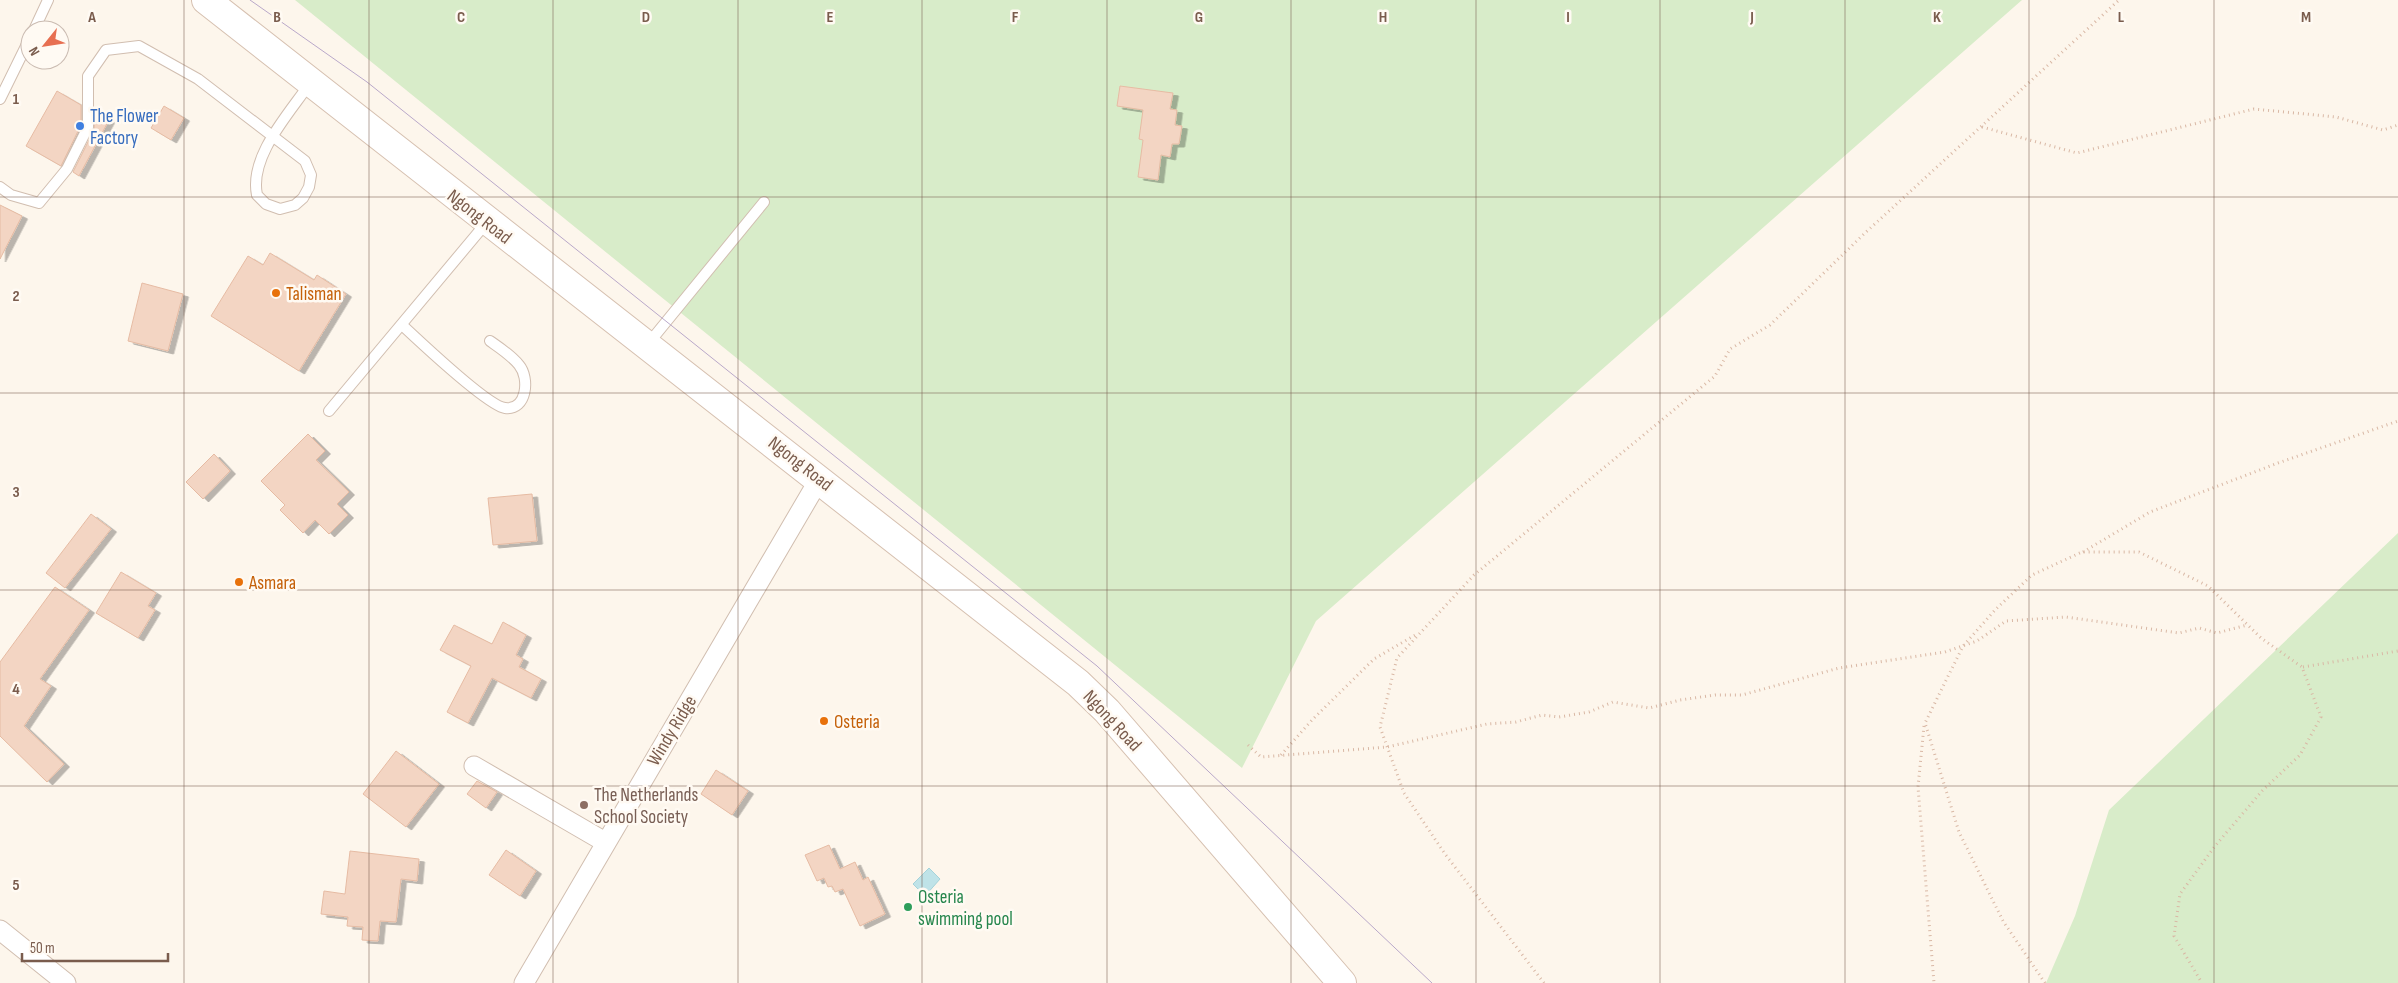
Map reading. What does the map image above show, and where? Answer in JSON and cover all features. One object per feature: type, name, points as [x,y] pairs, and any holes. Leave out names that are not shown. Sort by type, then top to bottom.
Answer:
[{"type":"main road","name":"Ngong Road","points":[[206,0],[820,478],[1078,682],[1107,711],[1342,983]]},
{"type":"street","name":"Windy Ridge","points":[[524,983],[820,478]]},
{"type":"street","points":[[474,766],[605,842]]},
{"type":"street","points":[[0,930],[66,983]]},
{"type":"lane","points":[[39,20],[48,0]]},
{"type":"lane","points":[[0,187],[11,195],[39,203],[67,169],[88,127],[88,76],[106,50],[139,46],[198,78],[240,112],[274,136],[305,161],[311,175],[309,187],[303,198],[288,208],[280,209],[266,204],[257,195],[255,185],[263,153],[274,136],[310,82]]},
{"type":"lane","points":[[0,99],[20,58]]},
{"type":"lane","points":[[647,344],[764,202]]},
{"type":"lane","points":[[330,411],[488,221]]},
{"type":"lane","points":[[402,325],[464,380],[496,405],[503,408],[512,408],[520,402],[526,391],[521,366],[490,340]]},
{"type":"path","points":[[1544,983],[1445,854],[1404,792],[1380,727],[1396,658],[1474,575],[1715,376],[1730,349],[1770,325],[1865,233],[2119,0]]},
{"type":"path","points":[[1982,127],[2077,153],[2254,109],[2336,117],[2383,130],[2398,125]]},
{"type":"path","points":[[1934,983],[1918,787],[1925,723],[1963,646],[1996,609],[2032,575],[2082,552],[2150,512],[2278,463],[2398,421]]},
{"type":"path","points":[[2082,552],[2139,552],[2208,586],[2261,638],[2302,667],[2321,717],[2300,755],[2256,798],[2215,846],[2180,894],[2174,936],[2202,983]]},
{"type":"path","points":[[1248,746],[1262,757],[1387,747],[1487,724],[1516,722],[1542,715],[1559,717],[1589,712],[1613,702],[1649,708],[1680,700],[1715,695],[1742,695],[1839,668],[1945,652],[1977,641],[2006,621],[2066,618],[2178,633],[2199,628],[2217,633],[2247,625]]},
{"type":"path","points":[[1280,756],[1313,719],[1374,659],[1420,633]]},
{"type":"path","points":[[2302,667],[2398,651]]},
{"type":"path","points":[[1925,723],[1959,832],[2003,920],[2045,983]]},
{"type":"green space","points":[[295,0],[2022,0],[1316,621],[1242,768]]},
{"type":"green space","points":[[2398,533],[2398,983],[2046,983],[2075,916],[2109,810]]},
{"type":"water","points":[[929,868],[940,879],[925,896],[913,884]]},
{"type":"building","points":[[1120,86],[1173,93],[1170,109],[1177,110],[1175,125],[1182,126],[1179,144],[1172,144],[1170,157],[1161,155],[1158,180],[1138,177],[1143,140],[1139,139],[1143,110],[1117,106]]},
{"type":"building","points":[[57,91],[81,105],[81,125],[61,166],[26,146]]},
{"type":"building","points":[[164,106],[184,118],[171,140],[151,128]]},
{"type":"building","points":[[95,112],[109,120],[79,176],[73,172],[94,130]]},
{"type":"building","points":[[0,205],[22,216],[0,259]]},
{"type":"building","points":[[270,253],[314,280],[317,275],[346,294],[299,371],[211,316],[248,256],[263,265]]},
{"type":"building","points":[[142,283],[183,294],[168,351],[128,341]]},
{"type":"building","points":[[308,434],[325,451],[316,460],[349,492],[337,504],[348,515],[329,534],[315,520],[303,533],[280,510],[285,505],[261,481]]},
{"type":"building","points":[[214,454],[230,471],[203,499],[186,482]]},
{"type":"building","points":[[532,494],[537,541],[493,545],[488,498]]},
{"type":"building","points":[[91,514],[111,529],[65,588],[46,573]]},
{"type":"building","points":[[121,572],[156,593],[148,606],[155,610],[138,638],[96,613]]},
{"type":"building","points":[[55,587],[89,610],[40,679],[51,686],[24,726],[64,764],[47,782],[0,736],[0,662]]},
{"type":"building","points":[[503,622],[526,635],[516,655],[523,659],[519,667],[541,679],[531,698],[492,678],[468,723],[447,712],[471,666],[440,650],[454,625],[492,644]]},
{"type":"building","points":[[396,751],[439,784],[406,827],[363,794]]},
{"type":"building","points":[[716,770],[748,791],[732,815],[701,794]]},
{"type":"building","points":[[477,781],[497,792],[486,808],[467,794]]},
{"type":"building","points":[[829,845],[840,869],[855,862],[863,880],[868,877],[885,914],[860,926],[843,889],[835,892],[832,886],[828,887],[824,878],[817,881],[805,855]]},
{"type":"building","points":[[506,850],[536,871],[520,896],[489,875]]},
{"type":"building","points":[[350,851],[419,859],[417,881],[401,879],[396,922],[380,921],[378,941],[362,940],[363,927],[347,926],[348,917],[321,914],[324,891],[345,894]]},
{"type":"tram line","points":[[250,0],[367,82],[1097,666],[1432,983]]},
{"type":"place","name":"The Flower Factory","points":[[80,126]]},
{"type":"place","name":"Talisman","points":[[276,293]]},
{"type":"place","name":"Asmara","points":[[239,582]]},
{"type":"place","name":"Osteria","points":[[824,721]]},
{"type":"place","name":"The Netherlands School Society","points":[[584,805]]},
{"type":"place","name":"Osteria swimming pool","points":[[908,907]]}]
